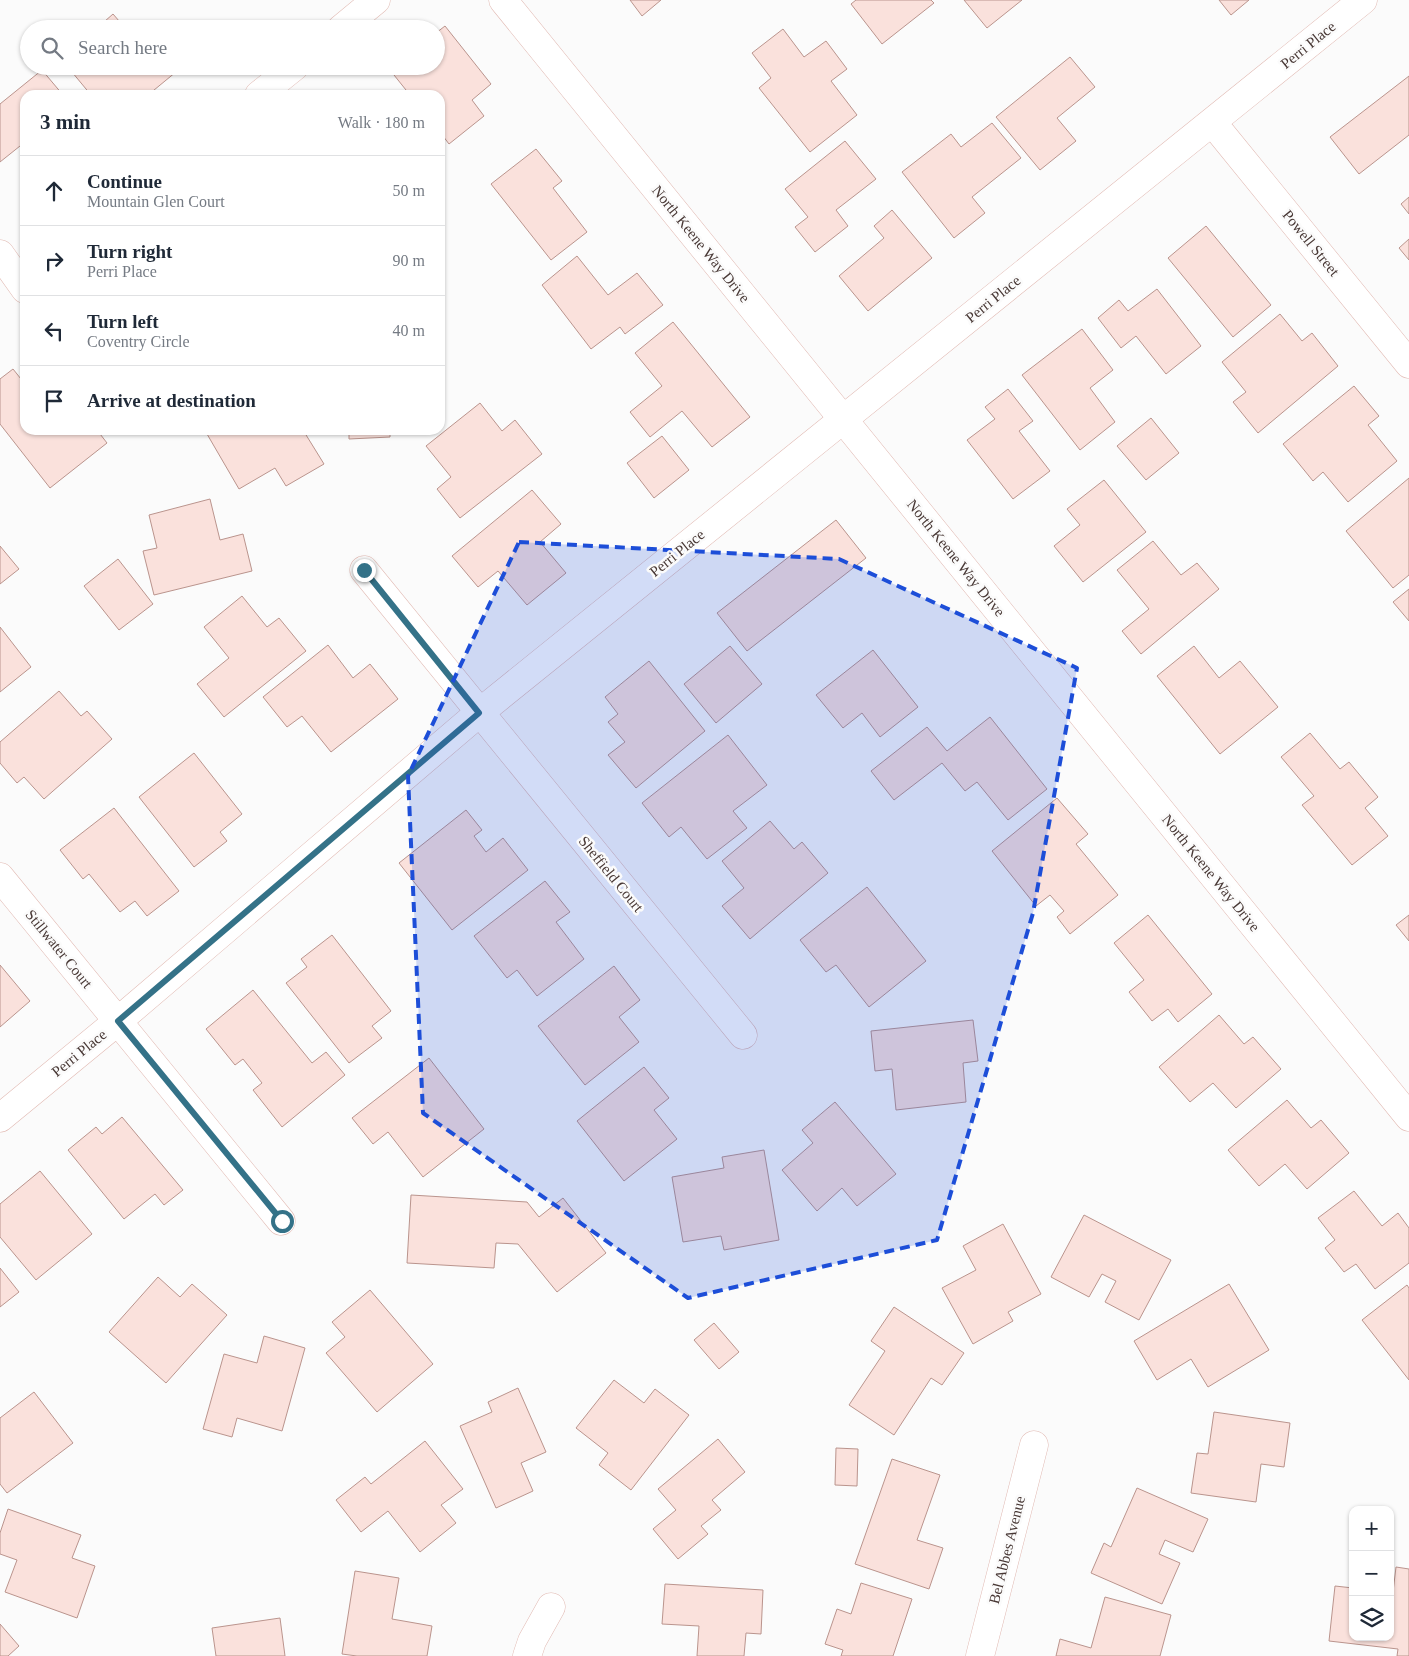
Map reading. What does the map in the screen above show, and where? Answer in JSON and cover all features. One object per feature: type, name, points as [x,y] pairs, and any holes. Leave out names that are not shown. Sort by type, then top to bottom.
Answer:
[{"type":"street","points":[[352,20],[376,0]]},
{"type":"street","name":"North Keene Way Drive","points":[[503,0],[1409,1117]]},
{"type":"street","name":"Perri Place","points":[[0,1118],[118,1021],[479,713],[1363,0]]},
{"type":"street","points":[[265,90],[283,75]]},
{"type":"street","name":"Powell Street","points":[[1212,122],[1409,364]]},
{"type":"street","points":[[0,254],[20,282]]},
{"type":"street","name":"Sheffield Court","points":[[364,570],[743,1035]]},
{"type":"street","name":"Stillwater Court","points":[[0,877],[282,1221]]},
{"type":"street","name":"Bel Abbes Avenue","points":[[980,1656],[1034,1445]]},
{"type":"street","points":[[527,1656],[532,1641],[551,1607]]},
{"type":"highlighted area","points":[[519,542],[839,559],[1077,668],[1033,913],[937,1240],[688,1298],[423,1113],[408,776]]},
{"type":"building","points":[[630,0],[661,0],[642,16]]},
{"type":"building","points":[[856,0],[931,0],[934,3],[882,44],[851,4]]},
{"type":"building","points":[[964,0],[1022,0],[987,28]]},
{"type":"building","points":[[1219,0],[1249,0],[1231,15]]},
{"type":"building","points":[[113,14],[118,20],[106,20]]},
{"type":"building","points":[[445,26],[491,84],[472,100],[484,116],[449,144],[445,139],[445,90],[406,90],[394,75],[445,75]]},
{"type":"building","points":[[783,29],[804,57],[826,41],[847,69],[831,81],[857,115],[810,152],[759,88],[771,78],[752,53]]},
{"type":"building","points":[[1070,57],[1095,87],[1057,118],[1076,141],[1040,170],[996,117]]},
{"type":"building","points":[[36,75],[46,75],[59,90],[20,90],[20,146],[0,162],[0,104]]},
{"type":"building","points":[[74,75],[172,75],[154,90],[87,90]]},
{"type":"building","points":[[1409,76],[1409,135],[1359,174],[1330,137]]},
{"type":"building","points":[[992,123],[1021,158],[972,197],[985,213],[954,238],[902,172],[951,134],[961,147]]},
{"type":"building","points":[[845,141],[876,179],[836,210],[848,226],[815,252],[795,227],[808,217],[785,189]]},
{"type":"building","points":[[536,149],[562,181],[553,188],[587,232],[551,260],[491,184]]},
{"type":"building","points":[[1409,197],[1409,214],[1401,204]]},
{"type":"building","points":[[892,210],[932,258],[868,311],[839,276],[884,238],[874,226]]},
{"type":"building","points":[[1206,226],[1271,305],[1233,337],[1168,258]]},
{"type":"building","points":[[1409,239],[1409,260],[1399,248]]},
{"type":"building","points":[[577,256],[608,295],[637,273],[663,305],[625,334],[620,327],[591,349],[542,285]]},
{"type":"building","points":[[1157,289],[1201,346],[1166,374],[1136,336],[1121,348],[1098,318],[1119,300],[1128,311]]},
{"type":"building","points":[[1280,314],[1302,341],[1312,333],[1338,366],[1258,433],[1233,402],[1246,392],[1222,362]]},
{"type":"building","points":[[673,322],[750,417],[712,447],[682,411],[650,437],[630,412],[662,386],[635,353]]},
{"type":"building","points":[[1082,329],[1113,370],[1090,388],[1115,422],[1080,450],[1022,375]]},
{"type":"building","points":[[13,369],[20,378],[20,435],[101,435],[107,443],[50,488],[0,424],[0,379]]},
{"type":"building","points":[[1354,386],[1379,416],[1368,425],[1397,461],[1348,502],[1323,472],[1313,481],[1283,444]]},
{"type":"building","points":[[1008,389],[1033,421],[1019,431],[1050,471],[1013,499],[967,440],[995,419],[985,407]]},
{"type":"building","points":[[480,403],[502,431],[515,420],[542,454],[460,518],[437,489],[451,477],[426,446],[440,435],[445,435],[445,431]]},
{"type":"building","points":[[1151,418],[1179,453],[1146,480],[1117,446]]},
{"type":"building","points":[[208,435],[306,435],[324,464],[286,486],[275,468],[239,489]]},
{"type":"building","points":[[349,435],[390,435],[390,437],[349,439]]},
{"type":"building","points":[[662,436],[689,470],[654,498],[627,463]]},
{"type":"building","points":[[1409,478],[1409,575],[1393,588],[1346,531]]},
{"type":"building","points":[[1104,480],[1146,532],[1083,582],[1054,546],[1080,525],[1067,509]]},
{"type":"building","points":[[532,490],[561,524],[540,542],[566,573],[527,605],[498,571],[478,587],[452,556]]},
{"type":"building","points":[[210,499],[220,540],[243,534],[252,571],[154,595],[143,551],[157,548],[149,515]]},
{"type":"building","points":[[836,520],[866,558],[747,651],[717,613]]},
{"type":"building","points":[[1153,541],[1181,575],[1197,563],[1219,589],[1141,654],[1122,631],[1149,609],[1117,570]]},
{"type":"building","points":[[0,546],[19,569],[0,584]]},
{"type":"building","points":[[118,559],[153,604],[119,630],[84,586]]},
{"type":"building","points":[[1409,589],[1409,621],[1393,602]]},
{"type":"building","points":[[242,596],[267,627],[279,618],[306,651],[224,717],[197,684],[229,658],[204,627]]},
{"type":"building","points":[[0,627],[31,667],[0,692]]},
{"type":"building","points":[[328,645],[353,678],[370,664],[398,699],[331,752],[302,716],[287,727],[263,697]]},
{"type":"building","points":[[730,646],[762,684],[716,723],[684,684]]},
{"type":"building","points":[[1194,646],[1219,678],[1240,661],[1278,707],[1220,754],[1157,676]]},
{"type":"building","points":[[873,650],[918,707],[880,737],[862,713],[843,728],[816,695]]},
{"type":"building","points":[[649,661],[705,731],[636,788],[608,755],[625,742],[608,722],[618,714],[605,697]]},
{"type":"building","points":[[59,691],[81,716],[87,711],[112,739],[44,799],[24,777],[17,783],[0,763],[0,742]]},
{"type":"building","points":[[990,717],[1047,789],[1008,820],[977,782],[965,791],[942,763],[894,800],[871,771],[927,727],[947,751]]},
{"type":"building","points":[[1310,733],[1340,769],[1349,762],[1378,797],[1365,808],[1388,836],[1352,865],[1302,805],[1314,796],[1281,757]]},
{"type":"building","points":[[728,735],[767,785],[733,811],[747,828],[707,859],[681,827],[669,837],[642,803]]},
{"type":"building","points":[[194,753],[242,814],[220,832],[227,841],[194,867],[139,797]]},
{"type":"building","points":[[1057,798],[1088,834],[1076,844],[1118,895],[1070,934],[1057,917],[1064,911],[1050,895],[1036,906],[992,851]]},
{"type":"building","points":[[114,808],[179,891],[147,916],[135,901],[120,912],[89,874],[83,879],[60,850]]},
{"type":"building","points":[[466,810],[482,830],[474,836],[486,852],[503,838],[528,870],[452,930],[399,863]]},
{"type":"building","points":[[770,821],[794,849],[802,842],[828,873],[750,939],[722,906],[744,888],[722,861]]},
{"type":"building","points":[[545,881],[570,912],[556,922],[584,959],[537,996],[517,970],[507,978],[474,936]]},
{"type":"building","points":[[867,887],[926,961],[869,1007],[836,965],[826,972],[800,940]]},
{"type":"building","points":[[1148,915],[1212,994],[1178,1022],[1168,1009],[1152,1021],[1129,992],[1144,980],[1114,943]]},
{"type":"building","points":[[1409,915],[1409,941],[1396,925]]},
{"type":"building","points":[[332,935],[391,1011],[372,1026],[382,1038],[349,1063],[286,983],[307,967],[301,959]]},
{"type":"building","points":[[0,965],[30,1001],[0,1027]]},
{"type":"building","points":[[614,966],[640,1000],[619,1017],[639,1042],[585,1085],[538,1026]]},
{"type":"building","points":[[253,990],[312,1063],[326,1052],[345,1075],[282,1127],[253,1090],[262,1083],[243,1059],[235,1065],[206,1029]]},
{"type":"building","points":[[1219,1015],[1244,1044],[1253,1037],[1281,1069],[1236,1108],[1213,1083],[1190,1102],[1159,1067]]},
{"type":"building","points":[[973,1020],[978,1061],[963,1063],[966,1102],[896,1110],[892,1069],[875,1071],[871,1031]]},
{"type":"building","points":[[429,1058],[484,1129],[423,1177],[388,1132],[373,1144],[352,1118]]},
{"type":"building","points":[[644,1067],[669,1098],[654,1110],[677,1139],[624,1181],[577,1121]]},
{"type":"building","points":[[1287,1100],[1311,1128],[1321,1120],[1349,1153],[1307,1189],[1285,1164],[1259,1186],[1228,1150]]},
{"type":"building","points":[[835,1102],[896,1174],[857,1206],[842,1188],[817,1211],[782,1170],[813,1143],[802,1130]]},
{"type":"building","points":[[122,1117],[183,1190],[164,1205],[155,1194],[124,1219],[68,1150],[96,1127],[102,1134]]},
{"type":"building","points":[[764,1150],[779,1240],[724,1250],[721,1236],[683,1242],[672,1177],[724,1168],[722,1157]]},
{"type":"building","points":[[40,1171],[92,1234],[36,1280],[0,1237],[0,1204]]},
{"type":"building","points":[[1354,1191],[1382,1226],[1398,1213],[1409,1228],[1409,1263],[1375,1289],[1356,1264],[1344,1272],[1325,1248],[1335,1240],[1318,1218]]},
{"type":"building","points":[[411,1195],[527,1202],[539,1217],[563,1198],[606,1253],[557,1292],[518,1244],[496,1243],[494,1268],[407,1263]]},
{"type":"building","points":[[1084,1215],[1171,1260],[1139,1320],[1105,1302],[1116,1281],[1102,1274],[1089,1297],[1051,1277]]},
{"type":"building","points":[[1003,1224],[1041,1294],[1008,1312],[1013,1321],[973,1344],[942,1288],[976,1270],[963,1246]]},
{"type":"building","points":[[0,1268],[19,1292],[0,1307]]},
{"type":"building","points":[[158,1277],[180,1297],[192,1284],[227,1315],[166,1383],[109,1332]]},
{"type":"building","points":[[1229,1284],[1269,1350],[1208,1387],[1191,1359],[1157,1380],[1134,1341]]},
{"type":"building","points":[[1407,1285],[1409,1288],[1409,1380],[1362,1320]]},
{"type":"building","points":[[370,1290],[433,1364],[377,1412],[326,1353],[345,1337],[332,1322]]},
{"type":"building","points":[[894,1307],[964,1353],[942,1385],[931,1378],[894,1435],[849,1405],[885,1351],[871,1341]]},
{"type":"building","points":[[714,1323],[739,1352],[719,1369],[694,1340]]},
{"type":"building","points":[[264,1336],[305,1348],[282,1431],[237,1418],[232,1437],[203,1429],[224,1354],[257,1363]]},
{"type":"building","points":[[614,1380],[644,1403],[655,1389],[689,1415],[631,1490],[599,1465],[608,1453],[576,1428]]},
{"type":"building","points":[[518,1388],[546,1452],[521,1463],[533,1491],[496,1508],[460,1426],[492,1412],[488,1402]]},
{"type":"building","points":[[34,1392],[73,1443],[7,1493],[0,1484],[0,1418]]},
{"type":"building","points":[[1214,1412],[1290,1423],[1284,1467],[1261,1464],[1256,1502],[1191,1493],[1197,1453],[1208,1454]]},
{"type":"building","points":[[718,1439],[745,1472],[712,1500],[721,1510],[701,1526],[708,1534],[678,1559],[653,1529],[676,1510],[658,1489]]},
{"type":"building","points":[[425,1441],[463,1489],[441,1505],[456,1523],[420,1552],[388,1511],[361,1532],[336,1500],[365,1477],[371,1484]]},
{"type":"building","points":[[836,1448],[858,1449],[857,1486],[835,1485]]},
{"type":"building","points":[[892,1459],[940,1475],[917,1540],[943,1548],[929,1589],[855,1564]]},
{"type":"building","points":[[1137,1488],[1208,1519],[1193,1552],[1165,1540],[1159,1554],[1180,1563],[1162,1604],[1091,1573],[1104,1543],[1111,1547]]},
{"type":"building","points":[[8,1509],[81,1535],[72,1558],[95,1566],[77,1618],[5,1592],[17,1560],[0,1554],[0,1533]]},
{"type":"building","points":[[1396,1567],[1409,1569],[1409,1656],[1397,1656],[1398,1649],[1329,1641],[1335,1586],[1349,1588],[1349,1641],[1394,1641],[1394,1584]]},
{"type":"building","points":[[355,1571],[399,1578],[392,1619],[432,1626],[427,1656],[357,1656],[342,1654]]},
{"type":"building","points":[[861,1583],[912,1599],[893,1656],[841,1656],[843,1650],[825,1644],[837,1609],[851,1614]]},
{"type":"building","points":[[665,1584],[763,1590],[761,1634],[746,1633],[744,1656],[697,1656],[699,1626],[662,1624]]},
{"type":"building","points":[[1105,1597],[1171,1615],[1160,1656],[1056,1656],[1060,1639],[1091,1648]]},
{"type":"building","points":[[280,1618],[285,1656],[216,1656],[212,1628]]},
{"type":"building","points":[[0,1624],[19,1646],[8,1656],[0,1656]]},
{"type":"route","points":[[282,1221],[118,1021],[479,713],[364,570]]}]
